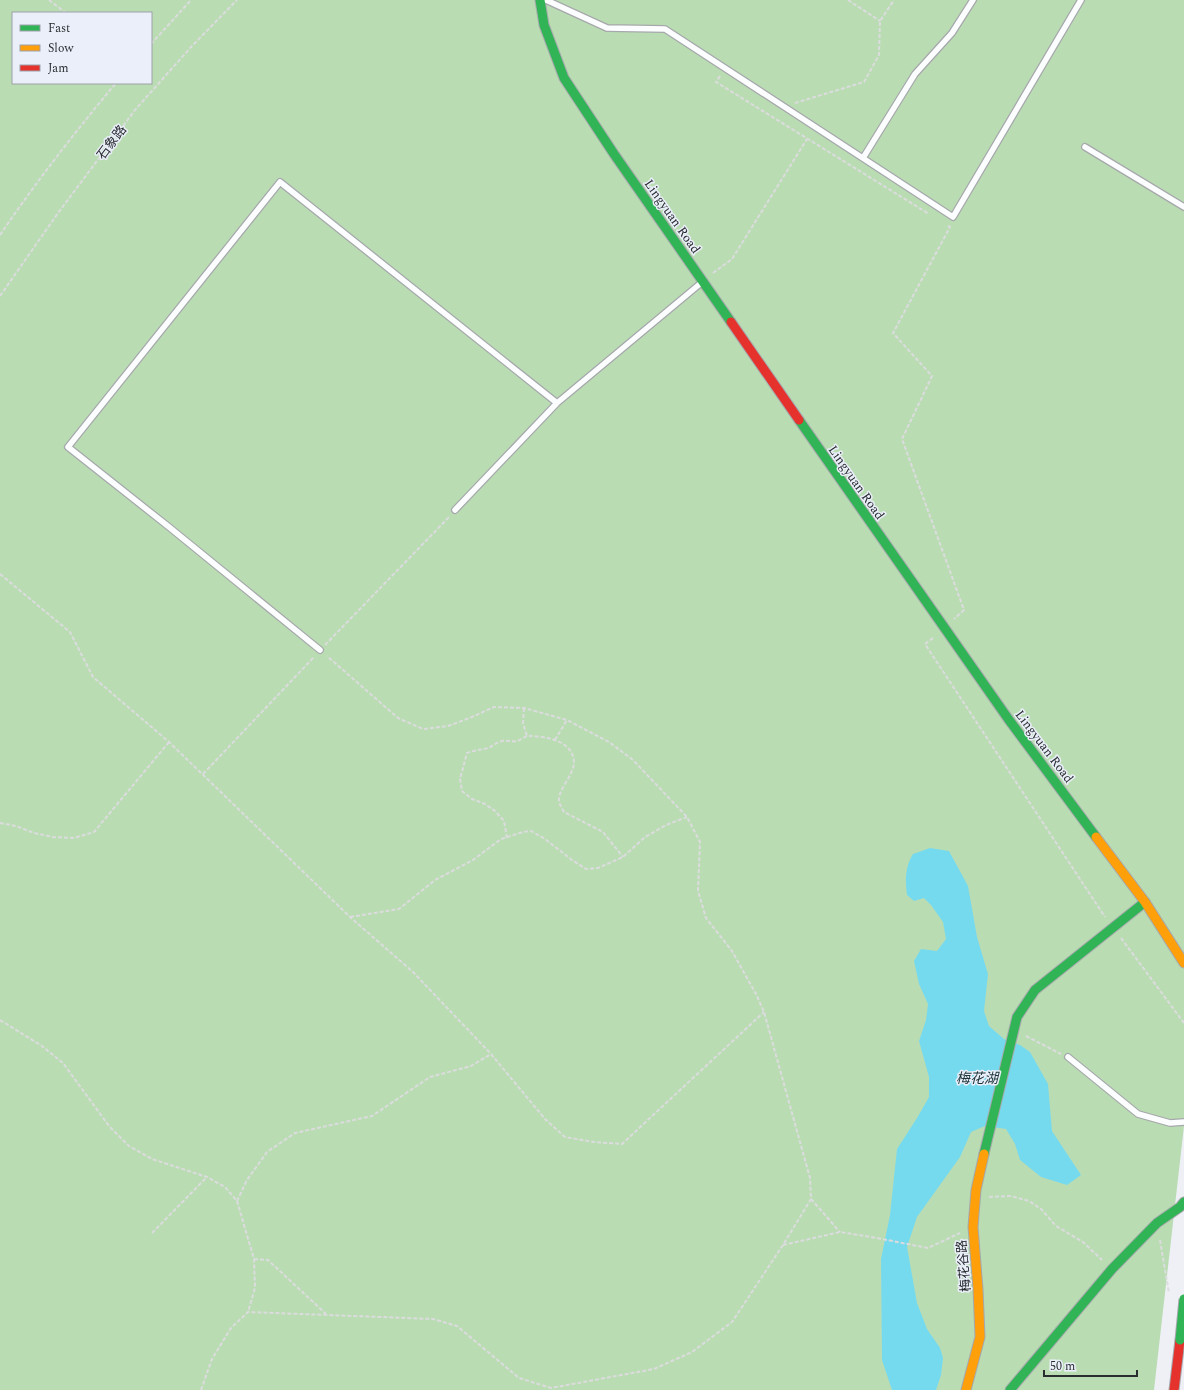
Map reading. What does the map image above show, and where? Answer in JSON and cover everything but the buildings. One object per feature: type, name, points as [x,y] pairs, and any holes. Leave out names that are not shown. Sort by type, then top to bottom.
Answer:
[{"type":"main road","name":"Lingyuan Road","points":[[540,0],[544,25],[564,78],[614,154],[944,629],[1009,720],[1145,902],[1184,963]]},
{"type":"main road","name":"梅花谷路","points":[[966,1390],[980,1337],[973,1227],[976,1190],[987,1139],[1016,1032],[1017,1017],[1035,990],[1145,902]]},
{"type":"main road","points":[[1010,1390],[1112,1269],[1157,1223],[1180,1208],[1184,1202]]},
{"type":"main road","points":[[1174,1390],[1184,1299]]},
{"type":"lane","points":[[546,0],[607,28],[665,29],[953,217],[1082,0]]},
{"type":"lane","points":[[863,158],[915,74],[952,33],[972,0]]},
{"type":"lane","points":[[1085,147],[1184,207]]},
{"type":"lane","points":[[320,650],[68,447],[280,182],[557,403]]},
{"type":"lane","points":[[455,510],[557,403],[703,282]]},
{"type":"lane","points":[[1068,1057],[1138,1114],[1170,1123],[1184,1122]]},
{"type":"path","points":[[49,0],[65,12]]},
{"type":"path","points":[[152,43],[191,0]]},
{"type":"path","name":"石象路","points":[[0,296],[58,213],[135,110],[191,47],[237,0]]},
{"type":"path","points":[[848,0],[880,22]]},
{"type":"path","points":[[765,112],[864,82],[879,55],[880,22],[894,0]]},
{"type":"path","points":[[725,68],[716,82],[930,214]]},
{"type":"path","points":[[0,235],[83,123],[115,84]]},
{"type":"path","points":[[703,282],[732,259],[808,138]]},
{"type":"path","points":[[943,222],[950,227],[893,332],[932,376],[902,439],[964,610],[925,644],[1107,921],[1184,1023]]},
{"type":"path","points":[[203,774],[455,510]]},
{"type":"path","points":[[0,574],[70,632],[93,676],[169,742],[350,917],[413,972],[491,1054],[545,1119],[565,1137],[594,1142],[622,1144],[764,1012]]},
{"type":"path","points":[[248,1312],[433,1319],[457,1326],[518,1378],[551,1388],[654,1369],[692,1352],[732,1322],[783,1245],[811,1199],[810,1178],[764,1012],[756,994],[732,951],[706,918],[698,891],[700,842],[687,817],[633,760],[609,742],[567,720],[524,708],[494,707],[448,726],[423,729],[398,718],[320,650]]},
{"type":"path","points":[[524,708],[523,723],[527,736]]},
{"type":"path","points":[[555,740],[567,720]]},
{"type":"path","points":[[507,838],[504,821],[496,811],[485,804],[472,799],[462,791],[460,779],[467,753],[487,748],[502,741],[518,741],[527,736],[555,740],[566,746],[570,751],[574,763],[570,776],[560,793],[558,800],[564,812],[603,832],[623,857]]},
{"type":"path","points":[[0,823],[53,837],[74,838],[94,832],[169,742]]},
{"type":"path","points":[[350,917],[399,908],[435,880],[473,860],[501,840],[523,832],[531,831],[546,839],[586,869],[598,868],[623,857],[645,837],[666,825],[687,817]]},
{"type":"path","points":[[0,1020],[42,1046],[63,1063],[109,1126],[129,1146],[152,1159],[207,1177],[225,1188],[237,1201],[254,1259],[255,1288],[248,1312],[231,1328],[212,1359],[201,1390]]},
{"type":"path","points":[[1016,1032],[1068,1057]]},
{"type":"path","points":[[237,1201],[247,1180],[268,1152],[295,1133],[372,1116],[430,1077],[471,1066],[491,1054]]},
{"type":"path","points":[[152,1233],[207,1177]]},
{"type":"path","points":[[983,1197],[1011,1196],[1029,1201],[1041,1209],[1056,1226],[1083,1242],[1112,1269]]},
{"type":"path","points":[[811,1199],[840,1232]]},
{"type":"path","points":[[1157,1223],[1169,1294]]},
{"type":"path","points":[[783,1245],[840,1232],[928,1248],[973,1227]]},
{"type":"path","points":[[254,1259],[268,1260],[327,1315]]},
{"type":"green space","points":[[0,0],[1184,0],[1184,1126],[1154,1390],[0,1390]]},
{"type":"water","name":"梅花湖","points":[[930,848],[949,851],[968,886],[977,937],[988,974],[984,1011],[989,1026],[1004,1039],[1020,1045],[1030,1052],[1048,1084],[1052,1131],[1081,1175],[1067,1185],[1041,1177],[1020,1160],[1015,1144],[1006,1129],[985,1126],[971,1132],[960,1157],[917,1217],[907,1247],[917,1303],[927,1329],[940,1348],[943,1358],[941,1375],[936,1390],[892,1390],[882,1360],[881,1259],[890,1215],[897,1149],[929,1097],[929,1077],[919,1041],[926,1020],[928,1004],[919,984],[914,961],[921,949],[937,951],[946,939],[943,922],[931,905],[924,898],[914,901],[907,895],[906,874],[910,859],[913,854]]},
{"type":"traffic: fast","points":[[540,0],[544,25],[564,78],[614,154],[731,322]]},
{"type":"traffic: fast","points":[[799,420],[1009,720],[1096,837]]},
{"type":"traffic: fast","points":[[984,1154],[1017,1017],[1035,990],[1145,902]]},
{"type":"traffic: fast","points":[[1010,1390],[1112,1269],[1157,1223],[1180,1207],[1184,1202]]},
{"type":"traffic: fast","points":[[1180,1340],[1184,1299]]},
{"type":"traffic: slow","points":[[1096,837],[1145,902],[1184,963]]},
{"type":"traffic: slow","points":[[966,1390],[980,1337],[973,1227],[976,1190],[984,1154]]},
{"type":"traffic: jam","points":[[731,322],[799,420]]},
{"type":"traffic: jam","points":[[1174,1390],[1180,1340]]}]
